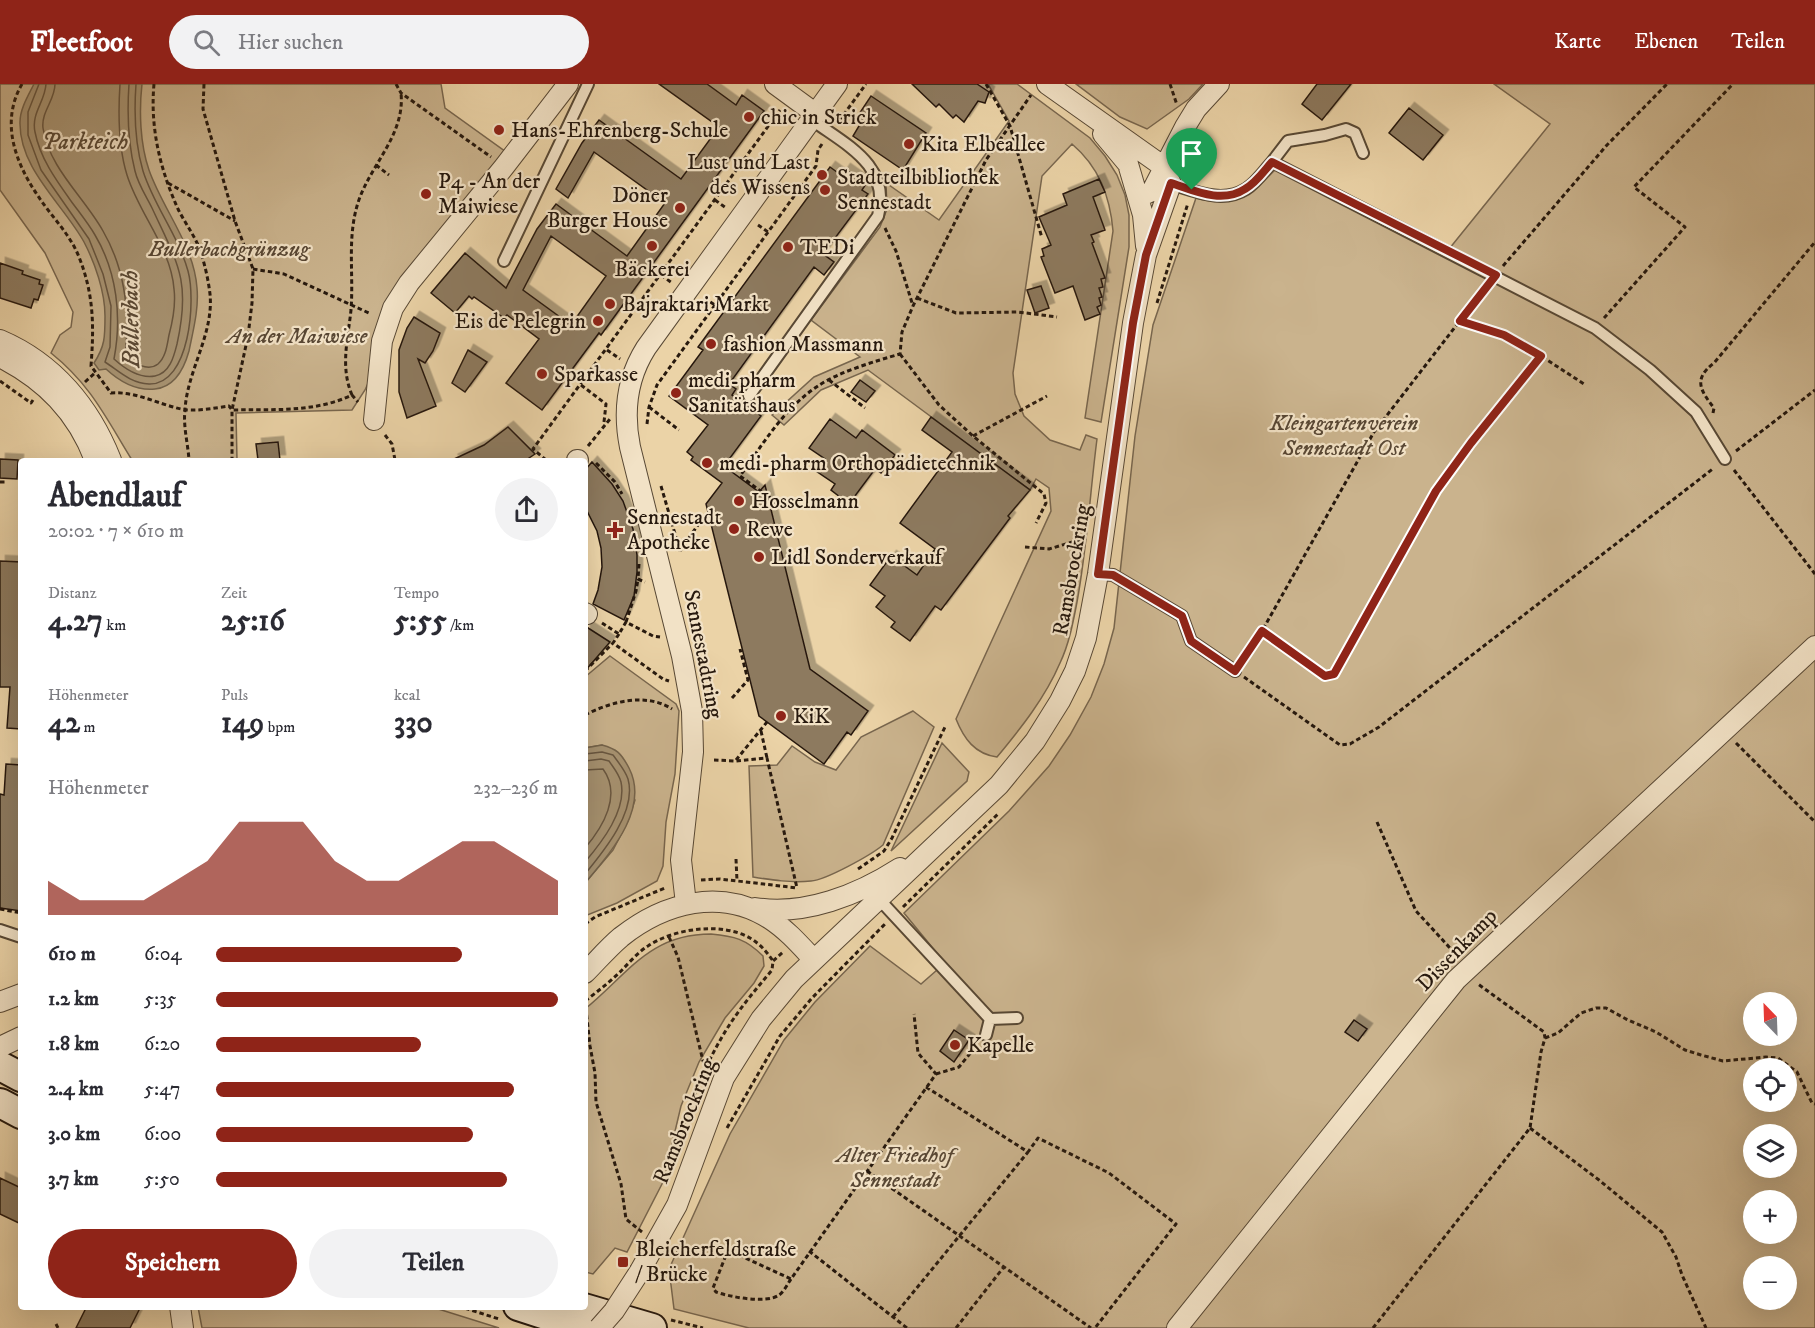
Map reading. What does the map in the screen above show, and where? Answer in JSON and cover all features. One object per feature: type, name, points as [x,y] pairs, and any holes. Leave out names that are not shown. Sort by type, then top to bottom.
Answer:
[{"type":"main road","points":[[0,1066],[18,1075]]},
{"type":"main road","points":[[0,1103],[18,1112]]},
{"type":"main road","points":[[588,1309],[652,1328]]},
{"type":"main road","points":[[513,1314],[549,1316],[600,1328]]},
{"type":"street","points":[[374,420],[378,363],[387,321],[409,283],[504,167],[568,84]]},
{"type":"street","points":[[774,84],[814,117]]},
{"type":"street","name":"Sennestadtring","points":[[686,903],[682,883],[681,846],[693,752],[692,711],[677,633],[630,447],[627,417],[629,390],[640,359],[837,84]]},
{"type":"street","points":[[1139,197],[1152,191],[1168,175],[1185,127],[1196,109],[1219,84]]},
{"type":"street","name":"Ramsbrockring","points":[[600,1328],[640,1271],[677,1205],[724,1078],[761,1019],[814,960],[999,785],[1035,741],[1060,701],[1075,670],[1086,638],[1098,574],[1133,323],[1146,255],[1168,175],[1081,110],[1039,90]]},
{"type":"street","name":"Ramsbrockring","points":[[1081,110],[1121,153],[1128,164],[1139,197],[1146,233],[1146,255]]},
{"type":"street","points":[[0,340],[33,357],[72,392],[97,427],[110,458]]},
{"type":"street","points":[[0,357],[24,369],[44,384],[61,402],[74,418],[94,458]]},
{"type":"street","name":"Dissenkamp","points":[[1177,1328],[1463,972],[1815,646]]},
{"type":"street","name":"Ramsbrockring","points":[[741,905],[765,909],[811,907],[851,893],[893,872],[936,844]]},
{"type":"street","points":[[588,970],[619,939],[659,913],[686,903],[715,901],[741,905],[771,919],[814,960]]},
{"type":"street","points":[[0,1002],[18,995]]},
{"type":"street","points":[[0,1047],[18,1038]]},
{"type":"street","points":[[181,1310],[183,1328]]},
{"type":"lane","points":[[504,261],[588,84]]},
{"type":"lane","points":[[748,396],[878,216],[881,196],[867,160],[830,133],[814,117]]},
{"type":"lane","points":[[1168,175],[1192,190],[1216,196],[1237,194],[1248,188],[1288,141],[1346,129],[1355,133],[1363,153]]},
{"type":"lane","points":[[1272,162],[1496,275],[1595,328],[1650,370],[1696,412],[1725,459]]},
{"type":"lane","points":[[1098,574],[1113,575],[1182,616],[1191,641],[1235,671]]},
{"type":"lane","points":[[878,898],[990,1019],[1017,1018]]},
{"type":"lane","points":[[0,930],[18,937]]},
{"type":"lane","points":[[986,1035],[990,1019]]},
{"type":"path","points":[[22,84],[11,109],[10,128],[13,146],[25,175],[37,195],[78,254],[91,294],[94,330],[91,366],[111,393],[122,392],[184,410],[229,406],[232,410],[307,408],[334,404],[352,395]]},
{"type":"path","points":[[154,84],[153,123],[157,150],[179,211],[198,244],[210,297],[204,340],[191,378],[184,410],[189,458]]},
{"type":"path","points":[[204,84],[203,110],[235,220],[253,269],[248,336],[232,410],[232,458]]},
{"type":"path","points":[[395,458],[392,444],[352,395],[346,382],[345,360],[351,305],[353,221],[361,194],[399,122],[403,107],[401,93],[396,84]]},
{"type":"path","points":[[647,426],[649,407],[657,385],[816,166],[818,150],[866,84]]},
{"type":"path","points":[[986,84],[1010,126],[1042,238]]},
{"type":"path","points":[[1667,84],[1607,145],[1496,275],[1374,432],[1262,631],[1235,671],[1340,745],[1350,744],[1379,727],[1815,390]]},
{"type":"path","points":[[1595,328],[1685,226],[1634,187],[1733,84]]},
{"type":"path","points":[[1036,523],[1046,502],[1044,494],[939,405],[900,354],[902,332],[913,306],[986,160],[1039,90]]},
{"type":"path","points":[[401,93],[504,167]]},
{"type":"path","points":[[544,458],[533,448],[791,96]]},
{"type":"path","points":[[1157,304],[1197,168],[1185,127]]},
{"type":"path","points":[[376,165],[390,175]]},
{"type":"path","points":[[167,182],[235,220]]},
{"type":"path","points":[[878,216],[896,251],[913,306]]},
{"type":"path","points":[[1708,430],[1714,408],[1702,393],[1703,371],[1714,363],[1815,243]]},
{"type":"path","points":[[253,269],[271,270],[284,274],[387,321]]},
{"type":"path","points":[[917,298],[956,313],[1018,312],[1057,317]]},
{"type":"path","points":[[1460,321],[1504,335],[1584,384]]},
{"type":"path","points":[[762,492],[740,476],[782,417],[801,399],[828,380],[900,354]]},
{"type":"path","points":[[1262,631],[1325,676],[1334,674],[1436,491],[1471,443],[1541,356]]},
{"type":"path","points":[[83,384],[95,373]]},
{"type":"path","points":[[828,380],[865,408]]},
{"type":"path","points":[[581,385],[606,404],[604,424]]},
{"type":"path","points":[[973,436],[1047,396]]},
{"type":"path","points":[[649,407],[679,430]]},
{"type":"path","points":[[579,458],[610,418],[627,417]]},
{"type":"path","points":[[1725,459],[1815,574]]},
{"type":"path","points":[[588,463],[606,472],[624,497]]},
{"type":"path","points":[[658,478],[680,551],[702,519]]},
{"type":"path","points":[[0,482],[5,482]]},
{"type":"path","points":[[768,496],[776,502]]},
{"type":"path","points":[[1025,547],[1049,549],[1080,538],[1103,537]]},
{"type":"path","points":[[588,668],[613,643],[626,622],[636,591],[639,562]]},
{"type":"path","points":[[638,579],[666,591]]},
{"type":"path","points":[[588,615],[619,634]]},
{"type":"path","points":[[626,622],[656,637],[677,633]]},
{"type":"path","points":[[613,643],[663,679],[687,680]]},
{"type":"path","points":[[732,698],[748,680],[740,649]]},
{"type":"path","points":[[588,714],[612,704],[639,700],[654,701],[680,712],[692,711]]},
{"type":"path","points":[[736,761],[767,722]]},
{"type":"path","points":[[853,872],[884,851],[888,845],[945,727]]},
{"type":"path","points":[[588,922],[651,893],[682,883],[711,879],[737,880],[797,888],[760,730]]},
{"type":"path","points":[[1724,731],[1815,822]]},
{"type":"path","points":[[714,759],[736,761],[767,758]]},
{"type":"path","points":[[1373,1328],[1530,1128],[1545,1038],[1544,1032],[1463,972],[1450,948],[1416,911],[1377,822]]},
{"type":"path","points":[[736,859],[737,880]]},
{"type":"path","points":[[0,909],[18,912]]},
{"type":"path","points":[[659,913],[678,957],[703,1061],[724,1078]]},
{"type":"path","points":[[588,998],[608,983],[647,946],[668,936],[696,930],[724,929],[736,932],[760,945],[773,961]]},
{"type":"path","points":[[726,1130],[780,1036],[812,998],[861,947]]},
{"type":"path","points":[[1545,1038],[1558,1033],[1581,1013],[1596,1008],[1606,1008],[1656,1032],[1685,1050],[1701,1055],[1723,1060],[1778,1058],[1797,1072],[1812,1103],[1815,1104]]},
{"type":"path","points":[[914,1014],[918,1053],[936,1074]]},
{"type":"path","points":[[588,1028],[595,1073],[596,1102],[621,1184],[626,1219],[644,1233]]},
{"type":"path","points":[[791,1279],[728,1250],[713,1288],[716,1292],[726,1295],[764,1299],[779,1295],[791,1279],[809,1251],[936,1074],[959,1067],[986,1035]]},
{"type":"path","points":[[926,1087],[1028,1152]]},
{"type":"path","points":[[1530,1128],[1599,1180],[1662,1232],[1676,1257],[1706,1328]]},
{"type":"path","points":[[867,1171],[959,1236],[1003,1268],[1093,1328],[1176,1224],[1109,1173],[1038,1138],[1028,1152],[959,1236],[893,1317]]},
{"type":"path","points":[[809,1251],[907,1328]]},
{"type":"path","points":[[956,1328],[1003,1268]]},
{"type":"path","points":[[486,1310],[513,1314]]},
{"type":"green space","name":"Bullerbachgrünzug","points":[[0,84],[441,84],[445,108],[506,152],[411,269],[370,379],[352,410],[236,413],[237,458],[131,458],[87,390],[77,377],[51,353],[60,335],[71,327],[73,312],[45,253],[0,190]]},
{"type":"green space","points":[[988,84],[1017,84],[1090,138],[1117,175],[1125,195],[1129,215],[1129,247],[1101,422],[1085,418],[1113,231],[1109,206],[1096,172],[1072,144],[1042,176],[1013,373],[1015,394],[1024,416],[1050,440],[1080,450],[1086,435],[1097,439],[1083,561],[1068,641],[1054,676],[1040,700],[997,757],[976,749],[963,733],[956,719],[1051,511],[1049,488],[1036,479],[1030,490],[868,370],[821,390],[784,425],[772,415],[814,377],[860,357],[811,320],[880,227],[887,209],[886,183],[939,220],[1009,121]]},
{"type":"green space","points":[[1076,84],[1203,84],[1189,99],[1147,129],[1120,117]]},
{"type":"green space","points":[[1494,84],[1815,84],[1815,1328],[749,1328],[674,1309],[669,1269],[730,1134],[784,1040],[815,1002],[870,946],[921,984],[945,963],[904,913],[1009,811],[1049,766],[1070,735],[1091,697],[1104,664],[1114,628],[1135,436],[1153,325],[1196,198],[1222,202],[1241,198],[1250,193],[1277,168],[1445,254],[1550,124]]},
{"type":"green space","points":[[610,656],[676,704],[679,711],[675,774],[666,822],[663,866],[657,881],[617,903],[588,915],[588,879],[613,850],[628,821],[635,800],[602,745],[588,747],[588,674]]},
{"type":"green space","points":[[913,711],[934,727],[883,845],[869,855],[818,880],[804,882],[753,877],[749,766],[777,765],[792,746],[815,762],[836,770],[861,737]]},
{"type":"green space","points":[[942,743],[969,772],[967,781],[891,851]]},
{"type":"green space","points":[[711,934],[733,937],[757,950],[763,956],[764,966],[754,983],[725,1018],[699,1062],[681,1106],[663,1182],[627,1252],[615,1248],[593,1274],[588,1273],[588,1006],[641,958],[671,941]]},
{"type":"green space","points":[[199,1310],[442,1310],[499,1328],[202,1328]]},
{"type":"water","name":"Parkteich","points":[[34,84],[142,84],[141,127],[146,160],[155,185],[190,257],[197,288],[195,320],[187,358],[178,376],[162,388],[135,387],[123,382],[106,369],[99,370],[94,363],[104,341],[105,330],[105,307],[99,278],[84,242],[34,171],[22,139],[21,112]]},
{"type":"water","points":[[602,745],[621,755],[634,783],[634,799],[624,830],[588,879],[588,747]]},
{"type":"building","points":[[659,84],[707,84],[736,105],[742,95],[764,111],[601,335],[599,333],[542,410],[506,383],[539,339],[507,315],[504,318],[474,297],[472,299],[469,296],[455,313],[431,293],[465,253],[506,288],[537,229],[556,204],[627,256],[665,203],[594,152],[568,198],[556,189],[582,143],[599,120],[681,179],[719,127]],"holes":[[[551,236],[606,276],[571,325],[523,290]]]},
{"type":"building","points":[[912,84],[977,84],[989,92],[985,103],[978,101],[964,122],[956,115],[953,118],[939,104],[936,107]]},
{"type":"building","points":[[1317,84],[1351,84],[1322,120],[1302,104]]},
{"type":"building","points":[[871,96],[926,133],[903,170],[853,136],[862,121],[857,117]]},
{"type":"building","points":[[1409,108],[1443,135],[1423,160],[1389,133]]},
{"type":"building","points":[[830,167],[841,175],[845,169],[866,184],[862,190],[868,194],[823,254],[834,262],[824,275],[814,267],[729,384],[736,389],[732,395],[761,416],[724,466],[759,492],[765,485],[810,669],[868,711],[851,735],[847,732],[824,764],[759,716],[706,504],[722,483],[691,460],[693,457],[687,452],[708,425],[669,396],[703,350],[698,347]]},
{"type":"building","points":[[1099,179],[1105,192],[1093,197],[1105,230],[1091,235],[1105,278],[1101,279],[1103,287],[1099,288],[1102,297],[1099,298],[1101,305],[1097,307],[1100,314],[1085,320],[1073,286],[1055,293],[1041,257],[1044,256],[1042,249],[1051,245],[1039,217],[1067,205],[1063,194]]},
{"type":"building","points":[[0,263],[40,280],[39,284],[43,285],[38,300],[34,299],[31,308],[0,298]]},
{"type":"building","points":[[1041,286],[1049,308],[1035,313],[1027,290]]},
{"type":"building","points":[[414,317],[440,333],[425,363],[418,359],[436,406],[407,418],[399,392],[399,350],[407,328]]},
{"type":"building","points":[[468,350],[487,362],[465,392],[452,383]]},
{"type":"building","points":[[860,380],[875,391],[866,402],[851,392]]},
{"type":"building","points":[[931,417],[1030,490],[1008,516],[1010,518],[941,610],[935,606],[910,641],[891,627],[895,622],[876,607],[885,596],[870,585],[891,556],[917,575],[935,549],[900,523],[952,452],[922,430]]},
{"type":"building","points":[[830,419],[856,438],[862,430],[895,455],[881,473],[875,469],[849,504],[831,490],[835,484],[816,471],[825,459],[809,448]]},
{"type":"building","points":[[508,427],[535,454],[529,458],[456,458],[484,445]]},
{"type":"building","points":[[278,442],[280,458],[258,458],[256,444]]},
{"type":"building","points":[[0,459],[18,460],[17,479],[0,478]]},
{"type":"building","points":[[592,462],[612,484],[623,501],[633,529],[637,572],[634,596],[624,620],[593,604],[602,567],[597,531],[588,513],[588,467]]},
{"type":"building","points":[[0,561],[18,562],[18,729],[7,728],[10,687],[0,687]]},
{"type":"building","points":[[588,628],[610,642],[588,668]]},
{"type":"building","points":[[6,764],[18,765],[18,911],[0,908],[0,794],[4,795]]},
{"type":"building","points":[[1354,1020],[1367,1029],[1358,1041],[1345,1032]]},
{"type":"building","name":"Kapelle","points":[[954,1030],[969,1040],[954,1062],[940,1051]]},
{"type":"building","points":[[0,1178],[18,1187],[18,1223],[0,1214]]},
{"type":"building","points":[[85,1310],[139,1310],[130,1328],[76,1328]]},
{"type":"place","name":"chic in Strick","points":[[749,117]]},
{"type":"place","name":"Hans-Ehrenberg-Schule","points":[[499,130]]},
{"type":"place","name":"Kita Elbeallee","points":[[909,144]]},
{"type":"place","name":"Lust und Last des Wissens","points":[[822,175]]},
{"type":"place","name":"Stadtteilbibliothek Sennestadt","points":[[825,190]]},
{"type":"place","name":"P4 - An der Maiwiese","points":[[426,194]]},
{"type":"place","name":"Döner Burger House","points":[[680,208]]},
{"type":"place","name":"Bäckerei","points":[[652,246]]},
{"type":"place","name":"TEDi","points":[[788,247]]},
{"type":"place","name":"Bajraktari Markt","points":[[610,304]]},
{"type":"place","name":"Eis de Pelegrin","points":[[598,321]]},
{"type":"place","name":"fashion Massmann","points":[[711,344]]},
{"type":"place","name":"Sparkasse","points":[[542,374]]},
{"type":"place","name":"medi-pharm Sanitätshaus","points":[[676,393]]},
{"type":"place","name":"medi-pharm Orthopädietechnik","points":[[707,463]]},
{"type":"place","name":"Hosselmann","points":[[739,501]]},
{"type":"place","name":"Rewe","points":[[734,529]]},
{"type":"place","name":"Sennestadt Apotheke","points":[[615,530]]},
{"type":"place","name":"Lidl Sonderverkauf","points":[[759,557]]},
{"type":"place","name":"KiK","points":[[781,716]]},
{"type":"place","name":"Kapelle","points":[[955,1045]]},
{"type":"place","name":"Bleicherfeldstraße / Brücke","points":[[623,1262]]},
{"type":"route","points":[[1272,162],[1496,275],[1460,321],[1504,335],[1541,356],[1471,443],[1436,491],[1334,674],[1325,676],[1262,631],[1235,671],[1191,641],[1182,616],[1113,575],[1098,574],[1133,323],[1146,255],[1171,183],[1192,190],[1208,195],[1237,194],[1248,188],[1272,162]]},
{"type":"water label","name":"Bullerbach","points":[[131,319]]},
{"type":"park label","name":"An der Maiwiese","points":[[297,336]]},
{"type":"park label","name":"Kleingartenverein Sennestadt Ost","points":[[1344,436]]},
{"type":"park label","name":"Alter Friedhof Sennestadt","points":[[895,1168]]}]
